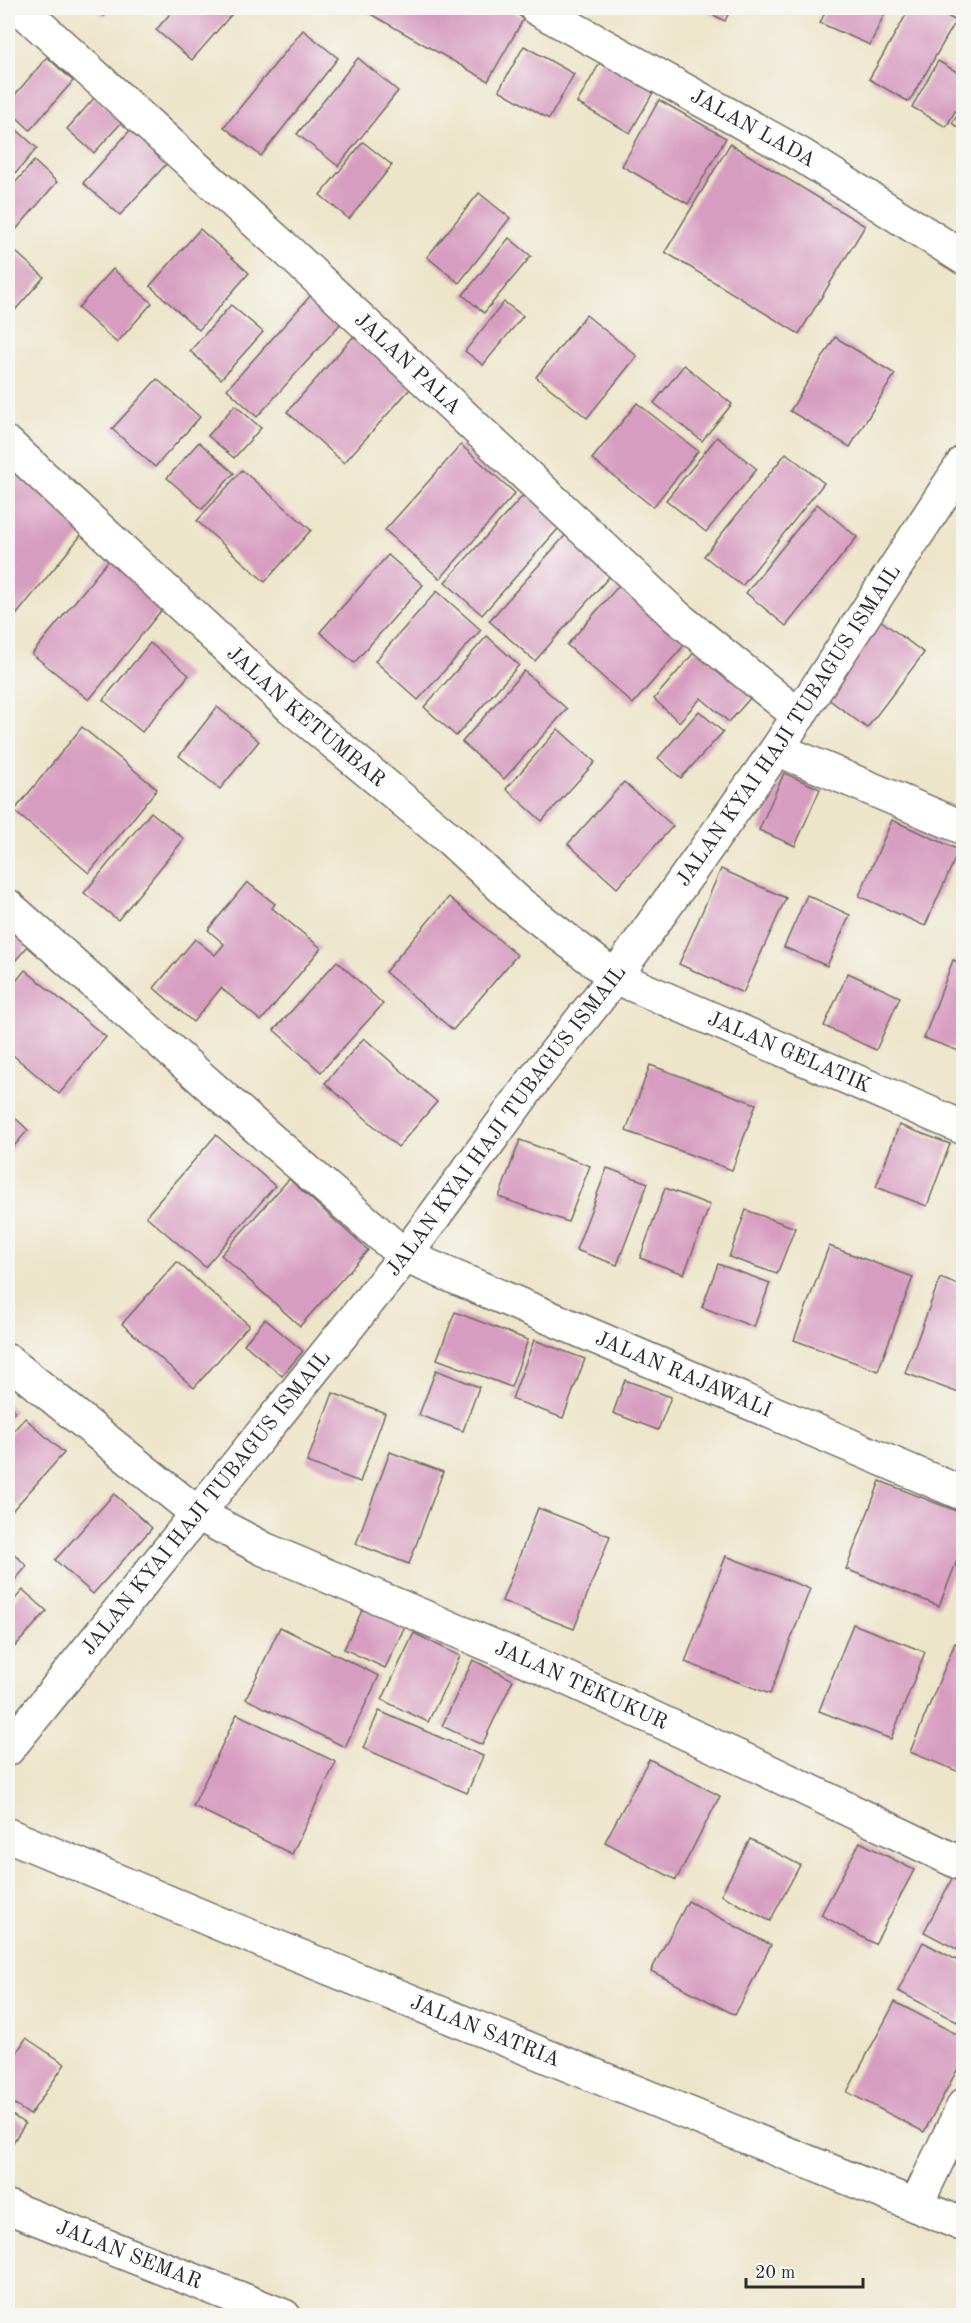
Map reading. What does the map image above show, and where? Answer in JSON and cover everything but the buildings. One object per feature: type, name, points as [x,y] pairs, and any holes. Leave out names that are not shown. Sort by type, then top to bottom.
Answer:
[{"type":"street","name":"JALAN PALA","points":[[20,8],[289,252],[678,618],[799,716]]},
{"type":"street","name":"JALAN LADA","points":[[536,8],[801,155],[963,258]]},
{"type":"street","name":"JALAN KETUMBAR","points":[[8,444],[291,707],[452,840],[519,903],[615,977]]},
{"type":"street","name":"JALAN KYAI HAJI TUBAGUS ISMAIL","points":[[8,1749],[405,1257],[534,1080],[615,977],[777,749],[963,462]]},
{"type":"street","points":[[777,749],[963,828]]},
{"type":"street","name":"JALAN RAJAWALI","points":[[8,906],[405,1257],[963,1494]]},
{"type":"street","name":"JALAN GELATIK","points":[[615,977],[963,1128]]},
{"type":"street","name":"JALAN TEKUKUR","points":[[8,1361],[198,1514],[264,1550],[533,1663],[760,1767],[963,1865]]},
{"type":"street","name":"JALAN SATRIA","points":[[8,1835],[225,1926],[963,2224]]},
{"type":"street","points":[[916,2205],[963,2105]]},
{"type":"street","name":"JALAN SEMAR","points":[[8,2207],[284,2316]]}]
